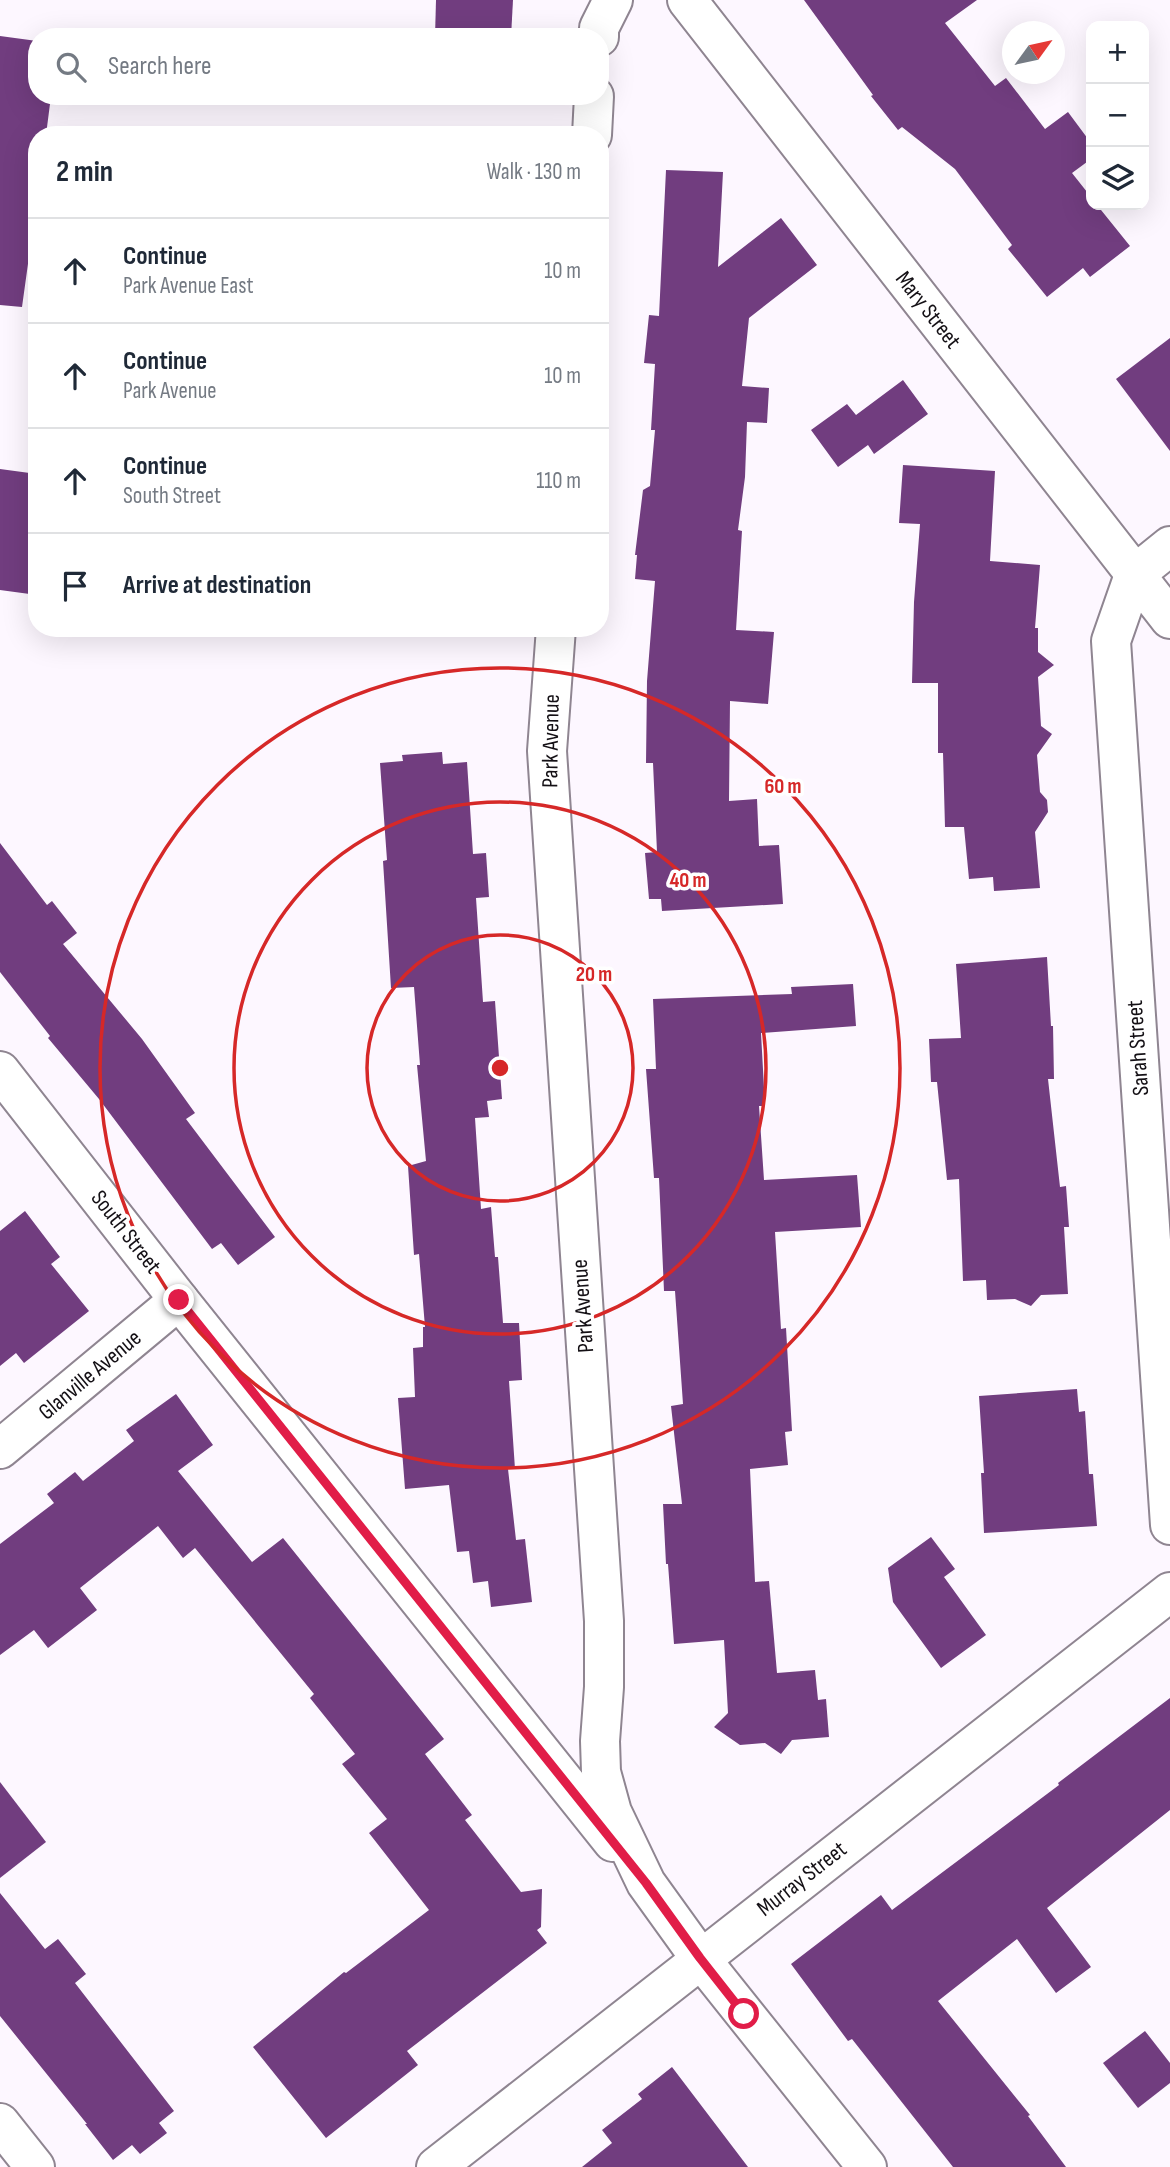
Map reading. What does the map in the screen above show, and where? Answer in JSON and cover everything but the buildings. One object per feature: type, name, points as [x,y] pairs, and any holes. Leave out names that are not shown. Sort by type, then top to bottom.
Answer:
[{"type":"street","points":[[599,28],[613,0]]},
{"type":"street","name":"Mary Street","points":[[687,0],[1170,619]]},
{"type":"street","points":[[592,126],[594,105]]},
{"type":"street","points":[[1134,575],[1170,546]]},
{"type":"street","name":"Sarah Street","points":[[1134,575],[1111,641],[1170,1525]]},
{"type":"street","name":"Park Avenue","points":[[555,637],[547,751],[604,1622],[601,1772],[612,1812],[646,1883],[700,1958],[867,2167]]},
{"type":"street","name":"South Street","points":[[0,1071],[179,1300],[646,1883]]},
{"type":"street","name":"Glanville Avenue","points":[[0,1449],[179,1300]]},
{"type":"street","name":"Murray Street","points":[[436,2167],[1170,1592]]},
{"type":"street","points":[[0,2123],[35,2167]]},
{"type":"route","points":[[179,1300],[646,1883],[744,2014]]}]
